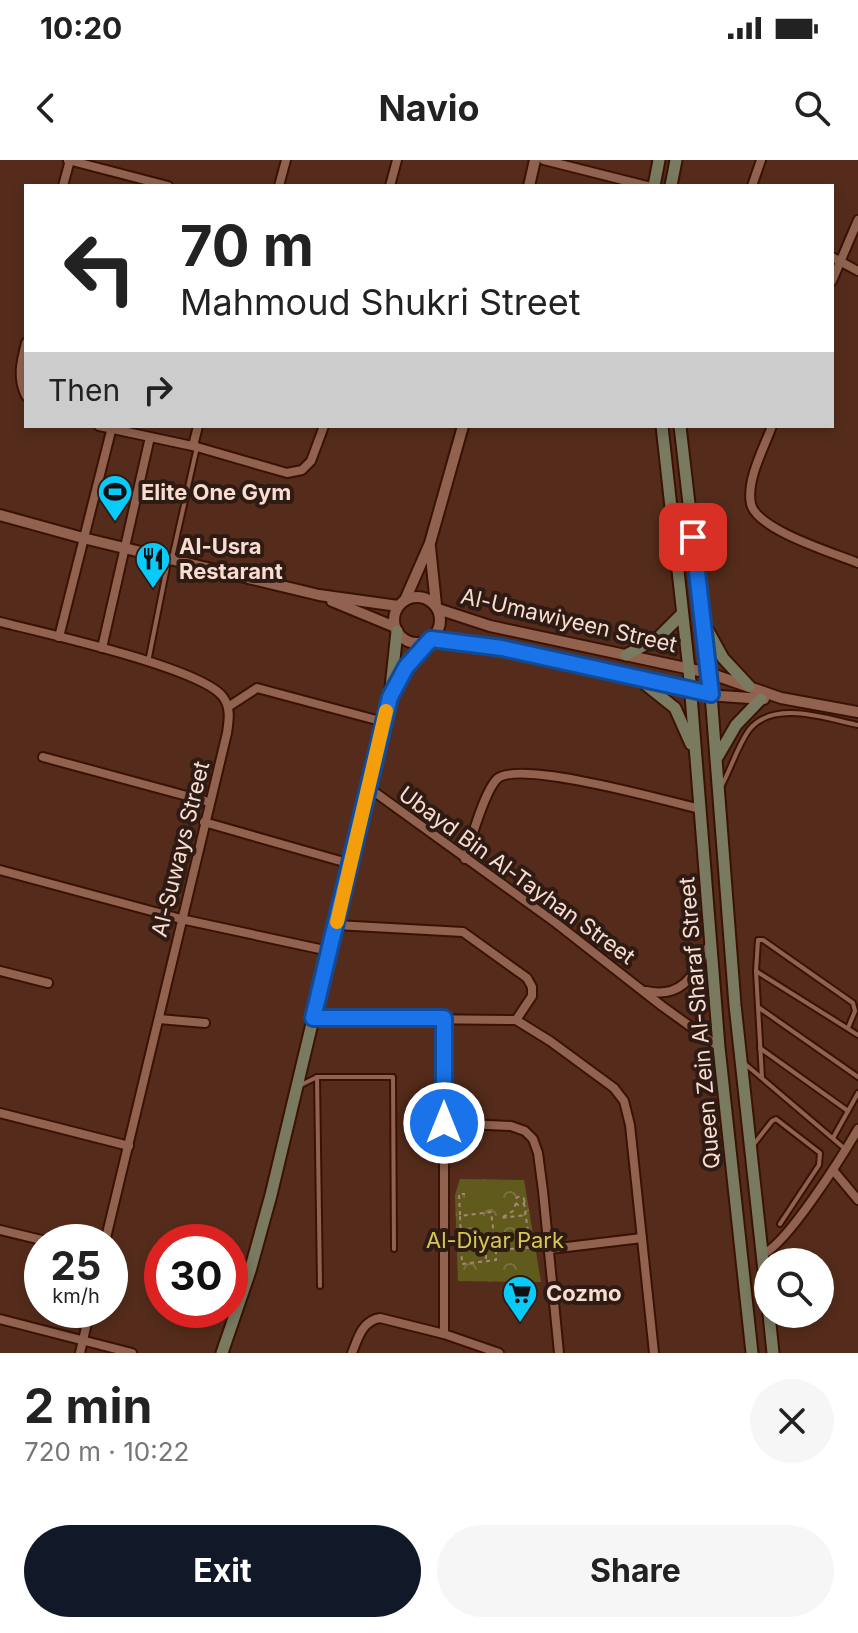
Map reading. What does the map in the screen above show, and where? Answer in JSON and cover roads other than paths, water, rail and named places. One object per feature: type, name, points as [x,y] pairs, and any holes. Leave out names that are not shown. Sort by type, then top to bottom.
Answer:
[{"type":"main road","points":[[654,184],[659,160]]},
{"type":"main road","points":[[675,184],[676,160]]},
{"type":"main road","name":"Queen Zein Al-Sharaf Street","points":[[662,428],[691,689],[709,946],[752,1353]]},
{"type":"main road","name":"Queen Zein Al-Sharaf Street","points":[[680,428],[709,673],[741,1060],[762,1248]]},
{"type":"main road","points":[[626,655],[658,638],[682,614]]},
{"type":"main road","points":[[702,620],[723,658],[749,686]]},
{"type":"main road","points":[[222,1353],[250,1271],[351,864],[390,697],[396,629]]},
{"type":"main road","points":[[390,697],[406,667],[430,640]]},
{"type":"main road","points":[[635,676],[675,708],[696,758]]},
{"type":"main road","points":[[717,757],[736,725],[761,699]]},
{"type":"main road","name":"Queen Zein Al-Sharaf Street","points":[[770,1328],[773,1353]]},
{"type":"street","points":[[63,184],[69,160],[160,184]]},
{"type":"street","points":[[280,184],[286,160]]},
{"type":"street","points":[[391,184],[397,160]]},
{"type":"street","points":[[529,184],[535,160]]},
{"type":"street","points":[[544,160],[639,184]]},
{"type":"street","points":[[753,184],[761,160]]},
{"type":"street","points":[[858,220],[836,259],[858,271]]},
{"type":"street","points":[[24,351],[20,368],[24,391]]},
{"type":"street","points":[[59,637],[112,428],[295,473],[311,461],[323,428]]},
{"type":"street","points":[[195,447],[198,428]]},
{"type":"street","points":[[396,629],[394,619],[430,543],[462,428]]},
{"type":"street","points":[[771,428],[751,491],[751,504],[756,514],[788,534],[858,563]]},
{"type":"street","points":[[102,648],[150,437]]},
{"type":"street","points":[[0,515],[319,595],[402,603],[418,596],[431,600],[437,607]]},
{"type":"street","points":[[319,595],[396,629],[407,641],[421,643],[430,640],[440,625],[430,543]]},
{"type":"street","name":"Al-Umawiyeen Street","points":[[437,607],[503,629],[709,673],[781,698],[858,712]]},
{"type":"street","points":[[0,622],[102,648],[209,684],[228,707],[252,689],[261,688],[384,722]]},
{"type":"street","name":"Al-Umawiyeen Street","points":[[430,640],[502,648],[711,694],[781,698]]},
{"type":"street","name":"Al-Suways Street","points":[[110,1224],[227,733],[228,707]]},
{"type":"street","points":[[43,757],[209,802]]},
{"type":"street","points":[[465,859],[490,788],[500,776],[507,774],[531,773],[563,778],[700,809]]},
{"type":"street","name":"Ubayd Bin Al-Tayhan Street","points":[[369,788],[556,923],[719,1047]]},
{"type":"street","points":[[204,822],[351,864]]},
{"type":"street","points":[[0,870],[181,919],[329,951]]},
{"type":"street","points":[[336,925],[463,932],[530,982],[532,996],[516,1020]]},
{"type":"street","name":"Ubayd Bin Al-Tayhan Street","points":[[643,991],[665,994],[680,987],[698,967],[709,946]]},
{"type":"street","points":[[0,971],[48,983]]},
{"type":"street","points":[[313,1018],[516,1020],[584,1064],[614,1088],[624,1101],[630,1125],[654,1353]]},
{"type":"street","points":[[444,1018],[444,1334]]},
{"type":"street","points":[[159,1019],[205,1023]]},
{"type":"street","points":[[0,1113],[129,1146]]},
{"type":"street","points":[[444,1123],[511,1126],[525,1131],[533,1139],[538,1153],[550,1249],[553,1339],[559,1353]]},
{"type":"street","points":[[773,1248],[833,1170],[858,1129]]},
{"type":"street","points":[[833,1170],[858,1200]]},
{"type":"street","points":[[0,1230],[24,1236]]},
{"type":"street","points":[[550,1249],[642,1238]]},
{"type":"street","points":[[352,1353],[362,1329],[373,1319],[385,1318],[499,1353]]},
{"type":"street","points":[[0,1319],[132,1353]]},
{"type":"street","points":[[80,1353],[86,1328]]},
{"type":"lane","points":[[148,662],[195,447]]},
{"type":"lane","points":[[720,789],[743,740],[755,724],[763,720],[796,714],[858,725]]},
{"type":"lane","points":[[762,1078],[755,942],[760,939],[853,1003],[855,1011],[848,1028]]},
{"type":"lane","points":[[756,971],[858,1035]]},
{"type":"lane","points":[[758,1006],[858,1077]]},
{"type":"lane","points":[[760,1048],[848,1111]]},
{"type":"lane","points":[[741,1060],[846,1150]]},
{"type":"lane","points":[[297,1087],[317,1077],[393,1077],[394,1249]]},
{"type":"lane","points":[[317,1077],[320,1286]]},
{"type":"lane","points":[[833,1138],[858,1093]]},
{"type":"lane","points":[[751,1148],[776,1119],[820,1153],[819,1165],[780,1224]]},
{"type":"place","name":"Elite One Gym","points":[[115,523]]},
{"type":"place","name":"Al-Usra Restarant","points":[[153,590]]},
{"type":"place","name":"Cozmo","points":[[520,1324]]},
{"type":"park label","name":"Al-Diyar Park","points":[[495,1240]]}]
